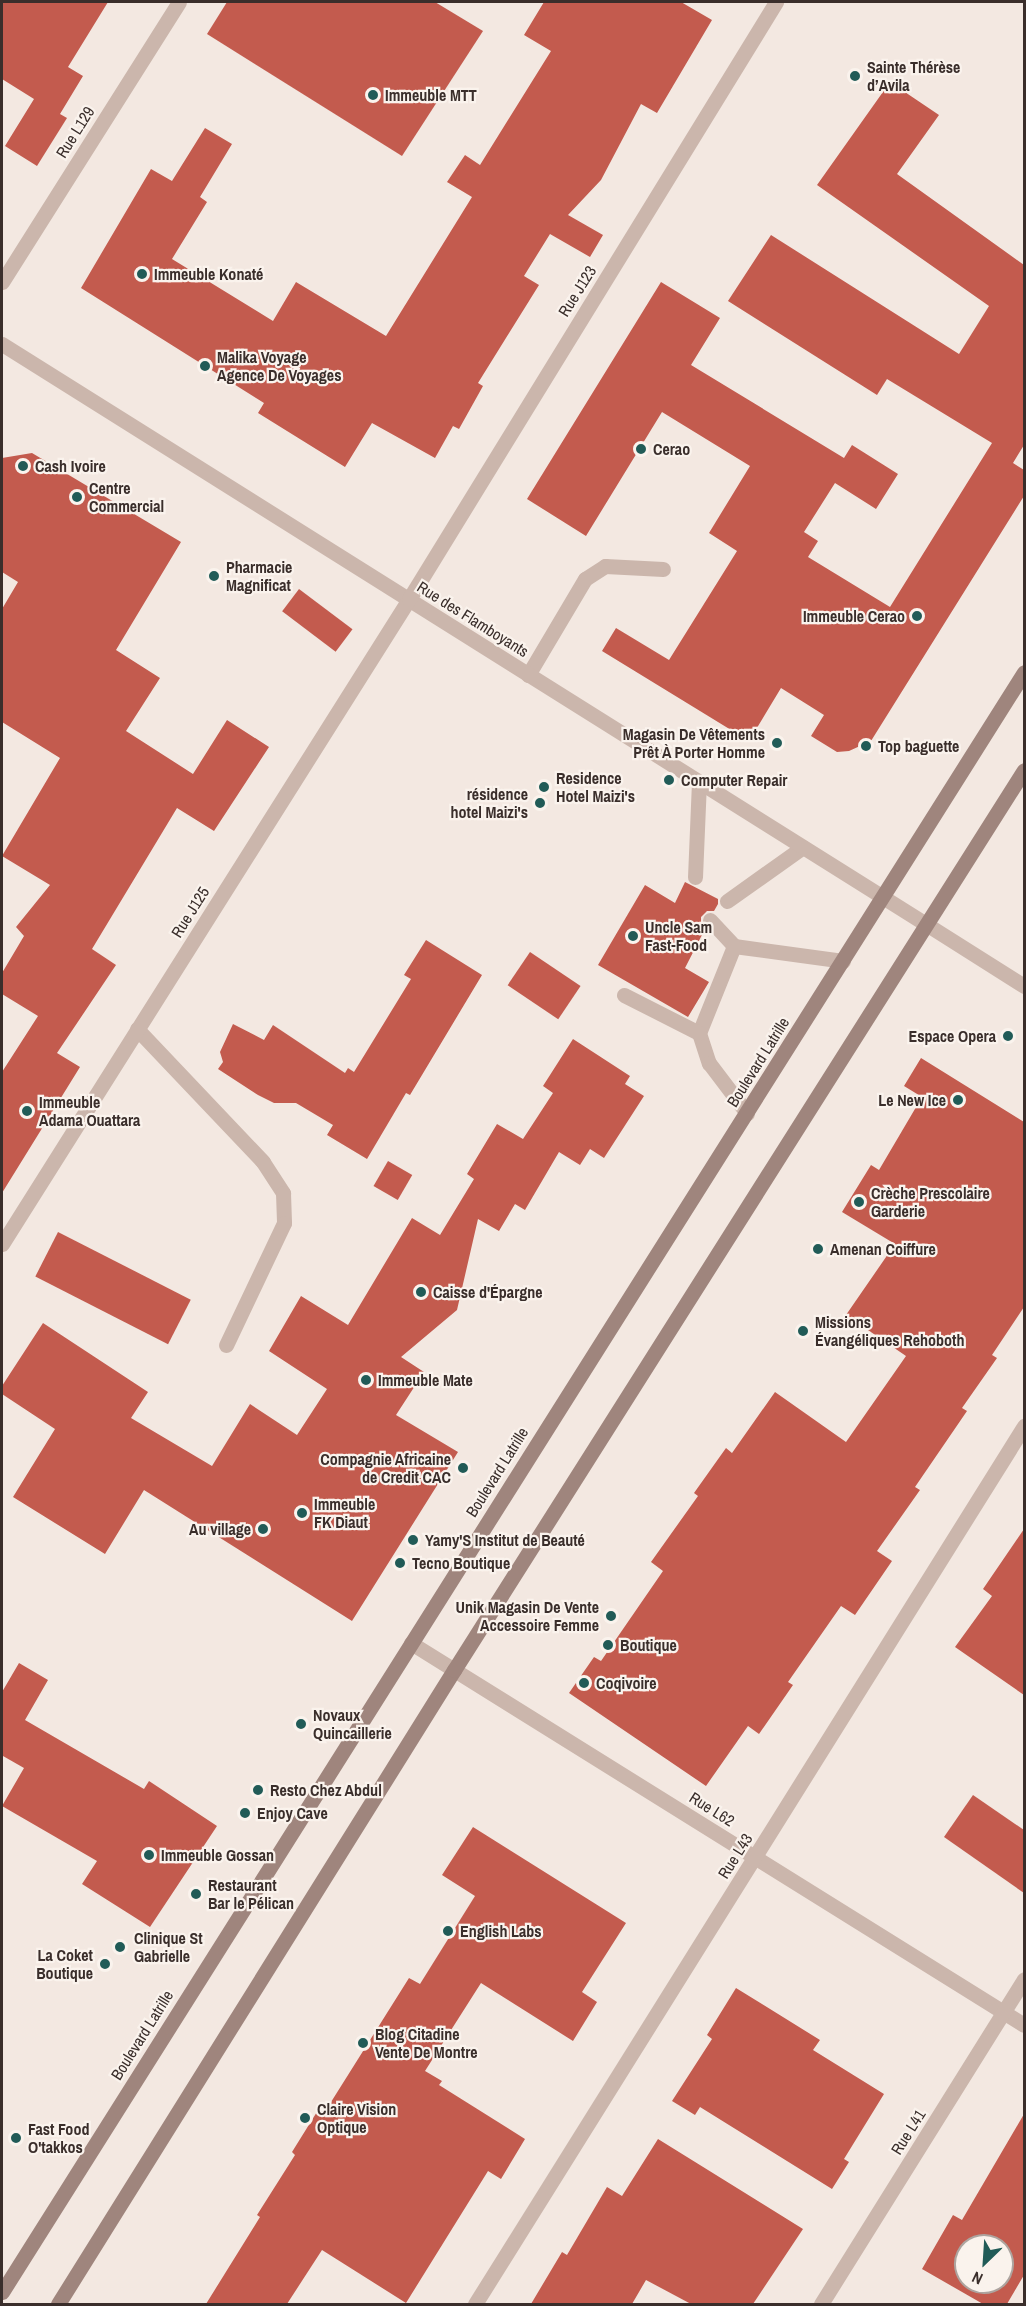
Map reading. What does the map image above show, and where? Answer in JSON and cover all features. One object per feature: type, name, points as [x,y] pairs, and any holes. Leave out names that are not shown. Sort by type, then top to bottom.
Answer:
[{"type":"main road","name":"Boulevard Latrille","points":[[2,2292],[1024,672]]},
{"type":"main road","points":[[58,2304],[454,1670],[1024,770]]},
{"type":"street","name":"Rue L129","points":[[2,282],[179,2]]},
{"type":"street","name":"Rue J123","points":[[409,599],[776,2]]},
{"type":"street","name":"Rue des Flamboyants","points":[[2,344],[1024,986]]},
{"type":"street","points":[[528,675],[585,579],[605,566],[663,569]]},
{"type":"street","name":"Rue J125","points":[[2,1244],[409,599]]},
{"type":"street","points":[[695,877],[699,782]]},
{"type":"street","points":[[727,901],[803,847]]},
{"type":"street","points":[[710,920],[734,946],[843,961]]},
{"type":"street","points":[[734,946],[699,1033],[709,1063],[747,1113]]},
{"type":"street","points":[[624,995],[699,1033]]},
{"type":"street","points":[[138,1029],[263,1162],[283,1193],[284,1223],[226,1346]]},
{"type":"street","name":"Rue L43","points":[[475,2304],[1024,1426]]},
{"type":"street","name":"Rue L62","points":[[411,1642],[1024,2025]]},
{"type":"street","name":"Rue L41","points":[[821,2304],[1024,1979]]},
{"type":"building","points":[[2,2],[108,2],[68,67],[83,76],[60,114],[67,118],[37,166],[5,146],[34,99],[2,79]]},
{"type":"building","name":"Immeuble MTT","points":[[227,2],[435,2],[483,31],[402,156],[207,34]]},
{"type":"building","points":[[544,2],[681,2],[712,20],[657,113],[641,104],[601,180],[568,215],[603,235],[590,257],[550,234],[524,276],[539,285],[478,383],[483,386],[459,429],[453,426],[435,458],[372,423],[345,467],[258,413],[264,403],[81,288],[151,169],[172,181],[205,128],[232,144],[200,197],[207,202],[172,259],[273,321],[296,282],[386,336],[472,197],[447,182],[465,155],[480,165],[551,51],[524,35]]},
{"type":"building","points":[[890,82],[939,115],[897,174],[1024,265],[1024,445],[1013,463],[1024,470],[1024,496],[871,741],[849,751],[837,752],[811,736],[824,715],[781,688],[749,741],[602,651],[616,628],[669,660],[737,551],[709,533],[750,466],[662,412],[586,536],[527,499],[661,282],[720,318],[691,365],[844,458],[852,445],[898,474],[876,509],[835,483],[804,532],[818,541],[808,557],[890,607],[992,443],[887,379],[877,395],[728,301],[771,235],[959,354],[989,306],[817,185]]},
{"type":"building","points":[[32,453],[181,542],[116,650],[160,678],[126,731],[193,774],[227,720],[269,747],[214,831],[177,808],[92,949],[116,965],[57,1053],[80,1067],[2,1193],[2,1072],[38,1016],[2,994],[2,973],[24,936],[16,927],[50,885],[2,856],[60,758],[2,722],[2,609],[18,582],[2,572],[2,458]]},
{"type":"building","points":[[299,589],[353,629],[336,652],[282,611]]},
{"type":"building","points":[[685,882],[718,899],[714,911],[707,911],[701,917],[701,923],[705,929],[685,968],[709,982],[688,1017],[598,965],[645,885],[675,903]]},
{"type":"building","points":[[426,940],[482,975],[410,1095],[406,1093],[367,1159],[327,1135],[333,1125],[296,1103],[274,1103],[218,1069],[223,1062],[220,1052],[233,1024],[264,1040],[273,1025],[345,1073],[348,1068],[354,1072],[411,979],[404,975]]},
{"type":"building","points":[[530,952],[581,986],[558,1019],[508,985]]},
{"type":"building","points":[[573,1039],[630,1076],[625,1084],[644,1096],[604,1158],[590,1149],[580,1165],[559,1152],[525,1210],[515,1204],[499,1231],[478,1219],[457,1310],[401,1357],[424,1372],[396,1415],[458,1452],[352,1621],[144,1490],[105,1554],[13,1497],[55,1429],[2,1394],[2,1386],[43,1323],[148,1392],[131,1418],[212,1466],[250,1404],[297,1435],[327,1389],[269,1351],[301,1296],[348,1325],[412,1218],[440,1235],[474,1179],[467,1174],[497,1124],[523,1139],[553,1093],[543,1086]]},
{"type":"building","points":[[921,1058],[1024,1122],[1024,1307],[992,1355],[997,1358],[962,1408],[967,1411],[915,1487],[920,1490],[877,1551],[892,1561],[855,1615],[841,1606],[788,1682],[793,1685],[759,1734],[748,1726],[706,1786],[569,1693],[594,1657],[601,1661],[663,1571],[651,1562],[698,1496],[694,1493],[726,1448],[732,1453],[775,1392],[846,1442],[906,1356],[846,1315],[895,1244],[842,1212],[871,1165],[879,1170],[922,1097],[904,1086]]},
{"type":"building","points":[[388,1161],[412,1175],[398,1200],[374,1186]]},
{"type":"building","points":[[58,1232],[191,1300],[168,1344],[35,1277]]},
{"type":"building","points":[[1024,1529],[1024,1695],[955,1647],[992,1596],[983,1589]]},
{"type":"building","points":[[19,1663],[48,1680],[25,1720],[144,1789],[149,1781],[217,1826],[150,1927],[82,1884],[97,1861],[2,1806],[24,1768],[3,1756],[2,1759],[2,1692]]},
{"type":"building","points":[[973,1795],[1024,1830],[1024,1893],[944,1837]]},
{"type":"building","points":[[473,1827],[626,1923],[582,1992],[597,2002],[573,2041],[481,1983],[425,2071],[442,2081],[439,2085],[525,2139],[501,2179],[488,2171],[406,2303],[322,2250],[287,2304],[206,2304],[260,2217],[257,2215],[295,2155],[292,2152],[320,2107],[326,2110],[409,1978],[420,1984],[475,1896],[442,1875]]},
{"type":"building","points":[[736,1988],[820,2040],[813,2050],[884,2094],[844,2159],[849,2162],[832,2189],[700,2107],[695,2115],[672,2101],[712,2039],[707,2035]]},
{"type":"building","points":[[1024,2114],[1024,2275],[1014,2292],[1014,2234],[954,2234],[954,2287],[922,2269],[953,2215],[962,2220]]},
{"type":"building","points":[[658,2139],[803,2229],[753,2304],[691,2304],[646,2280],[632,2304],[531,2304],[562,2252],[567,2255],[607,2187],[622,2196]]},
{"type":"building","points":[[966,2294],[1013,2294],[1007,2304],[983,2304]]},
{"type":"place","name":"Sainte Thérèse d’Avila","points":[[855,76]]},
{"type":"place","name":"Immeuble MTT","points":[[373,95]]},
{"type":"place","name":"Immeuble Konaté","points":[[142,274]]},
{"type":"place","name":"Malika Voyage Agence De Voyages","points":[[205,366]]},
{"type":"place","name":"Cerao","points":[[641,449]]},
{"type":"place","name":"Cash Ivoire","points":[[23,466]]},
{"type":"place","name":"Centre Commercial","points":[[77,497]]},
{"type":"place","name":"Pharmacie Magnificat","points":[[214,576]]},
{"type":"place","name":"Immeuble Cerao","points":[[917,616]]},
{"type":"place","name":"Magasin De Vêtements Prêt À Porter Homme","points":[[777,743]]},
{"type":"place","name":"Top baguette","points":[[866,746]]},
{"type":"place","name":"Computer Repair","points":[[669,780]]},
{"type":"place","name":"Residence Hotel Maizi's","points":[[544,787]]},
{"type":"place","name":"résidence hotel Maizi's","points":[[540,803]]},
{"type":"place","name":"Uncle Sam Fast-Food","points":[[633,936]]},
{"type":"place","name":"Espace Opera","points":[[1008,1036]]},
{"type":"place","name":"Le New Ice","points":[[958,1100]]},
{"type":"place","name":"Immeuble Adama Ouattara","points":[[27,1111]]},
{"type":"place","name":"Crèche Prescolaire Garderie","points":[[859,1202]]},
{"type":"place","name":"Amenan Coiffure","points":[[818,1249]]},
{"type":"place","name":"Caisse d'Épargne","points":[[421,1292]]},
{"type":"place","name":"Missions Évangéliques Rehoboth","points":[[803,1331]]},
{"type":"place","name":"Immeuble Mate","points":[[366,1380]]},
{"type":"place","name":"Compagnie Africaine de Credit CAC","points":[[463,1468]]},
{"type":"place","name":"Immeuble FK Diaut","points":[[302,1513]]},
{"type":"place","name":"Au village","points":[[263,1529]]},
{"type":"place","name":"Yamy'S Institut de Beauté","points":[[413,1540]]},
{"type":"place","name":"Tecno Boutique","points":[[400,1563]]},
{"type":"place","name":"Unik Magasin De Vente Accessoire Femme","points":[[611,1616]]},
{"type":"place","name":"Boutique","points":[[608,1645]]},
{"type":"place","name":"Coqivoire","points":[[584,1683]]},
{"type":"place","name":"Novaux Quincaillerie","points":[[301,1724]]},
{"type":"place","name":"Resto Chez Abdul","points":[[258,1790]]},
{"type":"place","name":"Enjoy Cave","points":[[245,1813]]},
{"type":"place","name":"Immeuble Gossan","points":[[149,1855]]},
{"type":"place","name":"Restaurant Bar le Pélican","points":[[196,1894]]},
{"type":"place","name":"English Labs","points":[[448,1931]]},
{"type":"place","name":"Clinique St Gabrielle","points":[[120,1947]]},
{"type":"place","name":"La Coket Boutique","points":[[105,1964]]},
{"type":"place","name":"Blog Citadine Vente De Montre","points":[[363,2043]]},
{"type":"place","name":"Claire Vision Optique","points":[[305,2118]]},
{"type":"place","name":"Fast Food O'takkos","points":[[16,2138]]}]
